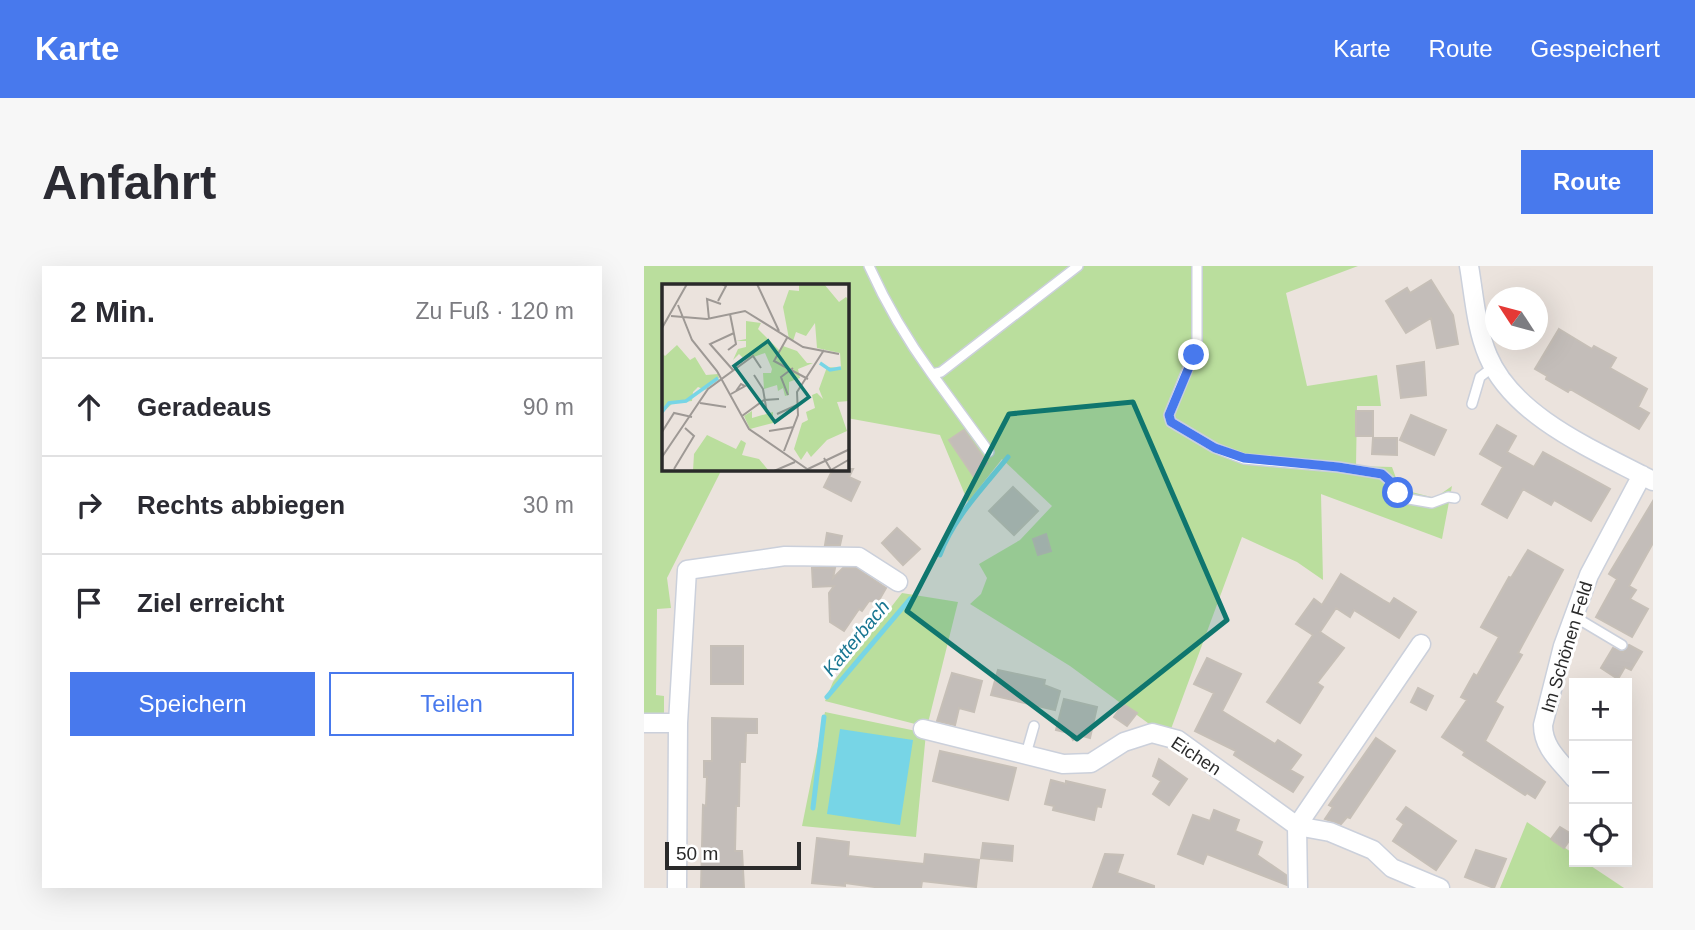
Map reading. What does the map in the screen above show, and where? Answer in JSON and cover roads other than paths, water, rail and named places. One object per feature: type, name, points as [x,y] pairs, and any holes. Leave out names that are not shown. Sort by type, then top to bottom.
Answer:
[{"type":"street","points":[[1469,266],[1481,336],[1493,367],[1504,383],[1530,410],[1647,478]]},
{"type":"street","name":"Im Schönen Feld","points":[[1569,772],[1546,745],[1543,736],[1543,725],[1563,646],[1589,575],[1647,478]]},
{"type":"street","points":[[677,888],[678,723],[687,570],[785,556],[859,557],[898,582]]},
{"type":"street","points":[[1298,888],[1297,826],[1421,644]]},
{"type":"street","points":[[644,723],[678,723]]},
{"type":"street","name":"Eichen","points":[[923,729],[1063,764],[1091,763],[1124,742],[1152,733],[1165,735],[1178,740],[1297,826],[1330,832],[1373,850],[1392,868],[1440,888]]},
{"type":"lane","points":[[869,266],[918,355],[989,452]]},
{"type":"lane","points":[[932,374],[941,372],[1078,266]]},
{"type":"lane","points":[[1197,266],[1197,346],[1169,415],[1171,422],[1215,448],[1244,458],[1382,474],[1398,493],[1409,499],[1432,503],[1448,497],[1455,498]]},
{"type":"lane","points":[[1472,404],[1480,377],[1493,367]]},
{"type":"lane","points":[[1575,617],[1622,645]]},
{"type":"lane","points":[[1026,754],[1034,726]]},
{"type":"water","points":[[840,729],[913,740],[900,825],[827,814]]},
{"type":"waterway","name":"Katterbach","points":[[940,555],[961,516],[1008,457]]},
{"type":"waterway","name":"Katterbach","points":[[827,697],[910,599]]},
{"type":"waterway","name":"Katterbach","points":[[813,808],[824,717]]}]
